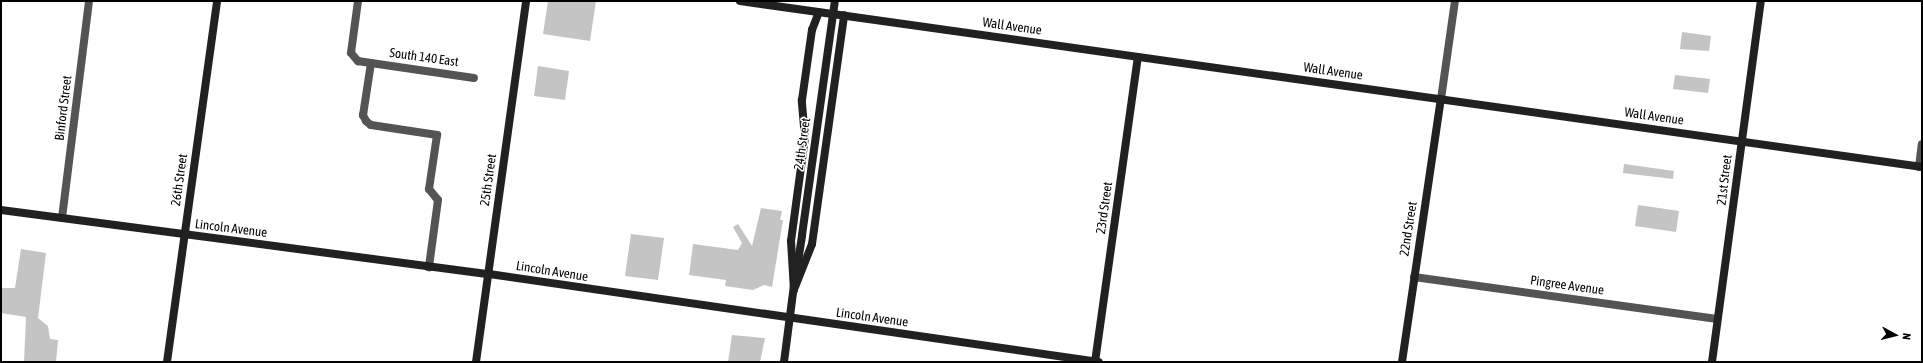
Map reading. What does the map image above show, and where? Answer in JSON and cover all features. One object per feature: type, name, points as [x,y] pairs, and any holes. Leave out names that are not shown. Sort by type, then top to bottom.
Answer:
[{"type":"main road","name":"26th Street","points":[[167,362],[217,1]]},
{"type":"main road","name":"25th Street","points":[[476,362],[526,1]]},
{"type":"main road","name":"Wall Avenue","points":[[740,1],[1920,167]]},
{"type":"main road","name":"24th Street","points":[[784,362],[835,1]]},
{"type":"main road","name":"21st Street","points":[[1712,362],[1761,1]]},
{"type":"main road","name":"24th Street","points":[[794,290],[791,241],[805,138],[802,100],[812,30],[819,12]]},
{"type":"main road","name":"24th Street","points":[[794,290],[812,244],[844,15]]},
{"type":"main road","name":"23rd Street","points":[[1095,362],[1138,57]]},
{"type":"main road","name":"22nd Street","points":[[1402,362],[1441,99]]},
{"type":"main road","name":"Lincoln Avenue","points":[[1,210],[184,236],[489,274],[1099,362]]},
{"type":"street","name":"Binford Street","points":[[62,218],[90,1]]},
{"type":"street","name":"South 140 East","points":[[358,1],[351,53],[358,61],[474,78]]},
{"type":"street","points":[[1441,99],[1455,1]]},
{"type":"street","points":[[371,62],[363,115],[366,121],[371,125],[437,135],[429,189],[438,200],[429,267]]},
{"type":"street","points":[[1920,167],[1922,144]]},
{"type":"street","name":"Pingree Avenue","points":[[1414,277],[1717,319]]},
{"type":"building","points":[[548,1],[596,1],[590,41],[543,34]]},
{"type":"building","points":[[1682,32],[1711,36],[1709,51],[1680,49]]},
{"type":"building","points":[[538,66],[569,71],[565,100],[534,96]]},
{"type":"building","points":[[1675,75],[1710,79],[1708,93],[1673,89]]},
{"type":"building","points":[[1624,164],[1674,171],[1673,179],[1623,173]]},
{"type":"building","points":[[1638,205],[1679,211],[1676,232],[1635,226]]},
{"type":"building","points":[[761,208],[782,211],[780,220],[783,220],[772,287],[764,285],[753,290],[725,286],[726,280],[689,275],[693,244],[738,250],[742,243],[733,227],[738,224],[752,246]]},
{"type":"building","points":[[631,234],[664,238],[658,280],[625,276]]},
{"type":"building","points":[[21,249],[46,253],[38,318],[48,326],[50,339],[58,340],[56,362],[24,362],[26,317],[1,313],[1,288],[15,288]]},
{"type":"building","points":[[732,335],[765,338],[760,362],[728,362]]}]
